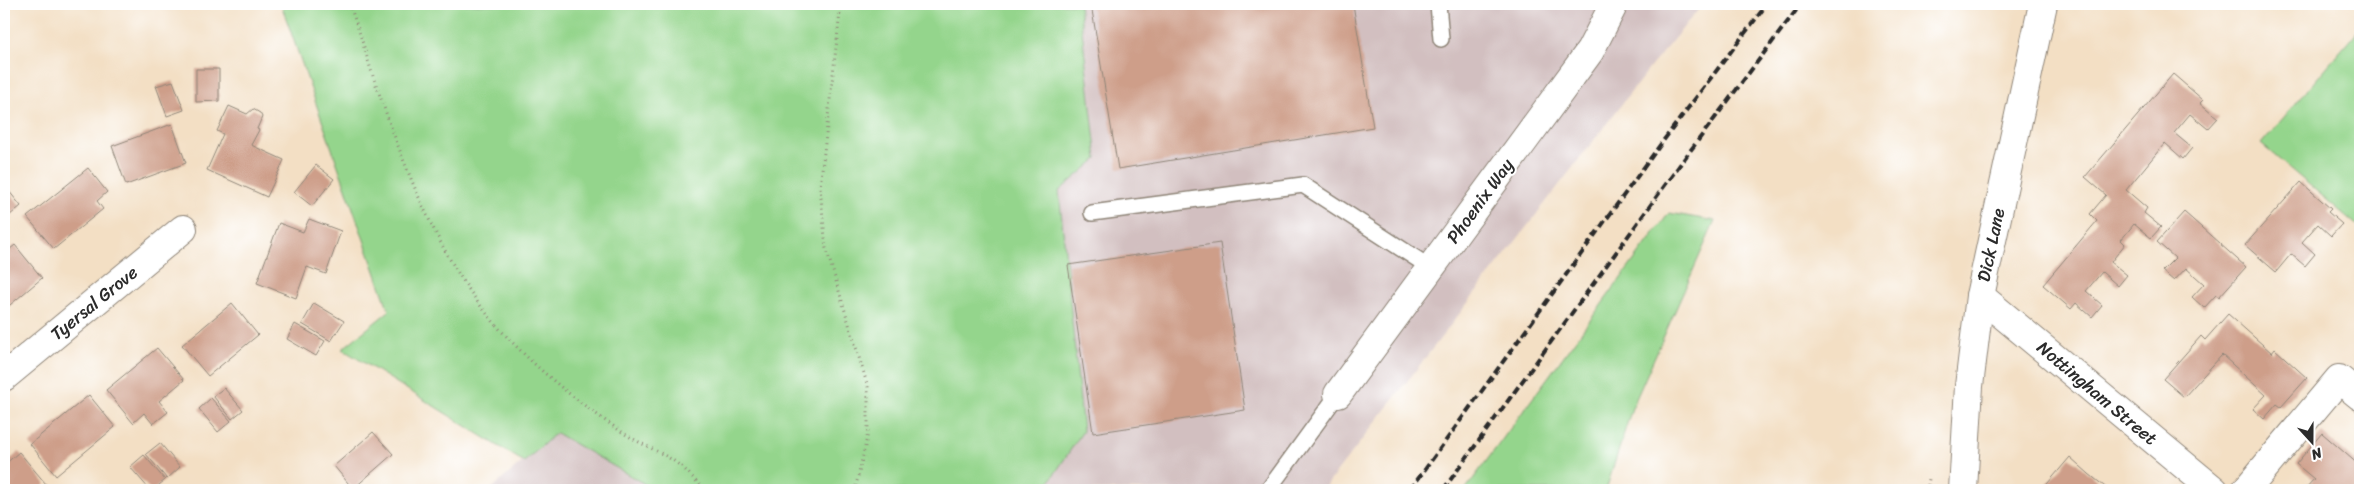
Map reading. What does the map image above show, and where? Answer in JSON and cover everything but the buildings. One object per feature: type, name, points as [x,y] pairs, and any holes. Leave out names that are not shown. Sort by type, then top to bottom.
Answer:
[{"type":"street","name":"Phoenix Way","points":[[1338,394],[1590,51],[1605,26],[1614,4]]},
{"type":"street","name":"Dick Lane","points":[[1963,490],[1969,386],[1980,296],[2043,4]]},
{"type":"street","name":"Tyersal Grove","points":[[4,377],[183,230]]},
{"type":"street","name":"Nottingham Street","points":[[1980,296],[2214,490]]},
{"type":"street","points":[[2246,490],[2339,378],[2360,396]]},
{"type":"lane","points":[[1438,4],[1442,39]]},
{"type":"lane","points":[[1092,214],[1303,185],[1431,268]]},
{"type":"lane","points":[[1268,490],[1338,394]]},
{"type":"path","points":[[349,4],[379,94],[412,180],[447,257],[478,305],[514,344],[560,385],[600,417],[638,443],[677,463],[705,490]]},
{"type":"path","points":[[841,4],[820,187],[826,248],[868,387],[868,433],[855,490]]},
{"type":"path","points":[[1927,490],[1928,482]]},
{"type":"shaded area","points":[[1079,4],[1703,4],[1652,65],[1323,490],[1044,490],[1083,431],[1059,191],[1097,159]]},
{"type":"shaded area","points":[[556,433],[655,490],[490,490]]},
{"type":"green space","points":[[281,4],[1079,4],[1097,159],[1059,191],[1083,431],[1044,490],[655,490],[556,433],[524,462],[342,349],[389,311]]},
{"type":"green space","points":[[2360,28],[2360,228],[2261,144]]},
{"type":"green space","points":[[1669,213],[1715,221],[1632,408],[1606,490],[1465,490]]},
{"type":"railway","points":[[1410,490],[1663,141],[1767,4]]},
{"type":"railway","points":[[1443,490],[1687,155],[1801,4]]}]
